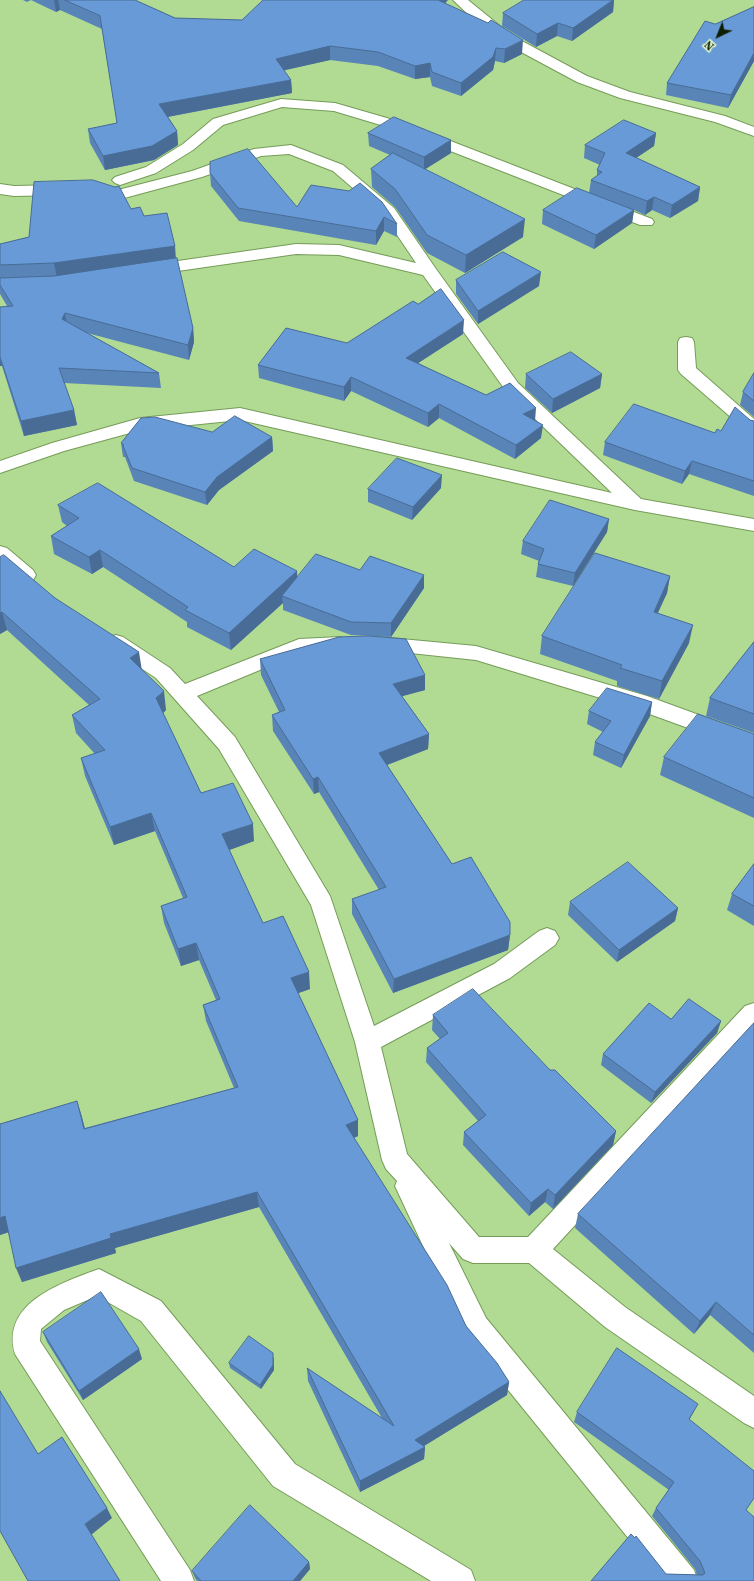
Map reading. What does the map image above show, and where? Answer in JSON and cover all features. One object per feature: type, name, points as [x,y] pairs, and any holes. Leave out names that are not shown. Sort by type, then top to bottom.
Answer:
[{"type":"street","points":[[460,0],[475,15],[516,42],[574,75],[624,95],[721,119],[754,132]]},
{"type":"street","points":[[84,189],[152,170],[188,147],[218,122],[281,103],[335,107],[400,126],[646,222]]},
{"type":"street","points":[[0,189],[14,191],[84,189],[117,195],[197,174],[259,152],[291,149],[338,168],[389,211],[429,271],[512,387],[635,504]]},
{"type":"street","points":[[134,272],[296,249],[339,250],[429,271]]},
{"type":"street","points":[[686,342],[687,370],[754,428]]},
{"type":"street","points":[[0,467],[58,447],[140,424],[240,414],[635,504],[754,525]]},
{"type":"street","points":[[0,553],[42,589]]},
{"type":"street","points":[[99,631],[163,673],[227,744],[322,903],[367,1042],[395,1160],[476,1328],[683,1581]]},
{"type":"street","points":[[182,694],[299,646],[368,643],[476,653],[640,702],[754,744]]},
{"type":"street","points":[[367,1042],[502,971],[547,938]]},
{"type":"street","points":[[534,1250],[754,1014]]},
{"type":"street","points":[[395,1160],[473,1250],[534,1250],[615,1317],[754,1413]]},
{"type":"street","points":[[179,1581],[25,1344],[28,1322],[54,1300],[99,1282],[151,1311],[284,1475],[460,1581]]},
{"type":"building","points":[[65,0],[135,0],[175,18],[242,20],[263,0],[438,0],[488,23],[491,20],[523,40],[505,49],[496,48],[493,57],[461,83],[432,72],[430,63],[415,66],[378,52],[330,46],[276,59],[291,80],[159,104],[177,131],[152,146],[103,156],[88,129],[117,123],[100,16]]},
{"type":"building","points":[[524,0],[613,0],[573,28],[558,23],[537,34],[503,13]]},
{"type":"building","points":[[754,7],[754,53],[731,95],[667,83],[705,21],[715,24]]},
{"type":"building","points":[[394,117],[451,140],[424,157],[368,133]]},
{"type":"building","points":[[624,120],[656,133],[626,153],[700,187],[672,205],[654,197],[647,201],[591,180],[602,172],[597,170],[605,153],[585,145]]},
{"type":"building","points":[[248,149],[297,207],[311,185],[349,191],[360,183],[382,202],[397,224],[384,217],[376,231],[238,208],[210,173],[210,162]]},
{"type":"building","points":[[393,153],[525,219],[466,255],[427,235],[395,189],[371,169]]},
{"type":"building","points":[[93,180],[115,187],[119,186],[131,209],[140,207],[144,216],[167,213],[175,246],[54,263],[0,265],[0,244],[29,237],[34,182]]},
{"type":"building","points":[[577,188],[634,210],[596,235],[543,210]]},
{"type":"building","points":[[503,252],[541,272],[478,311],[456,280]]},
{"type":"building","points":[[177,258],[193,328],[188,345],[65,313],[62,319],[159,373],[59,368],[74,410],[21,421],[0,357],[0,307],[13,306],[0,285],[0,278],[54,276]]},
{"type":"building","points":[[441,289],[464,320],[406,358],[486,395],[510,383],[536,408],[523,414],[543,425],[516,445],[439,404],[428,413],[351,377],[344,387],[258,365],[286,328],[347,343],[413,301],[418,304]]},
{"type":"building","points":[[571,352],[602,374],[553,399],[526,374]]},
{"type":"building","points":[[754,373],[754,401],[743,392]]},
{"type":"building","points":[[634,404],[715,433],[717,429],[721,431],[735,407],[750,420],[754,421],[754,481],[692,461],[685,471],[605,442]]},
{"type":"building","points":[[235,416],[272,437],[217,477],[205,492],[132,468],[123,446],[124,445],[121,443],[141,418],[155,417],[212,432]]},
{"type":"building","points":[[397,458],[442,475],[413,507],[368,489]]},
{"type":"building","points":[[98,483],[234,567],[254,549],[297,571],[229,633],[185,610],[188,607],[100,550],[89,557],[51,536],[79,518],[58,505]]},
{"type":"building","points":[[550,500],[609,519],[575,573],[538,564],[544,549],[523,541]]},
{"type":"building","points":[[595,553],[670,576],[654,612],[693,625],[662,681],[620,668],[622,665],[542,636]]},
{"type":"building","points":[[316,554],[360,570],[370,556],[424,575],[391,623],[351,622],[282,596]]},
{"type":"building","points":[[4,555],[55,598],[139,652],[130,658],[164,691],[156,698],[201,793],[233,783],[253,824],[222,834],[263,923],[283,916],[309,972],[291,978],[358,1120],[346,1125],[447,1285],[466,1326],[497,1363],[509,1382],[415,1440],[425,1447],[360,1481],[307,1368],[394,1426],[257,1192],[110,1234],[111,1238],[16,1268],[5,1216],[0,1218],[0,1124],[77,1101],[84,1129],[238,1087],[203,1005],[220,999],[196,943],[178,949],[161,906],[187,897],[151,813],[110,827],[81,758],[105,750],[72,715],[100,699],[2,612],[0,613],[0,557]]},
{"type":"building","points":[[369,636],[406,639],[425,675],[393,684],[429,734],[379,753],[452,864],[471,857],[510,922],[510,935],[394,979],[352,899],[386,887],[318,777],[313,779],[272,715],[285,710],[260,659],[339,637]]},
{"type":"building","points":[[754,642],[754,714],[710,698]]},
{"type":"building","points":[[607,688],[652,702],[624,755],[595,742],[611,721],[589,711]]},
{"type":"building","points":[[698,714],[754,734],[754,798],[664,757]]},
{"type":"building","points":[[628,862],[678,908],[619,950],[570,902]]},
{"type":"building","points":[[754,864],[754,906],[732,894]]},
{"type":"building","points":[[473,989],[550,1070],[555,1070],[616,1131],[555,1195],[548,1189],[531,1203],[464,1132],[486,1115],[427,1048],[448,1033],[433,1015]]},
{"type":"building","points":[[689,999],[721,1021],[655,1092],[603,1054],[649,1003],[671,1019]]},
{"type":"building","points":[[754,1023],[754,1335],[716,1302],[700,1321],[578,1214]]},
{"type":"building","points":[[101,1292],[139,1349],[79,1391],[43,1332]]},
{"type":"building","points":[[249,1336],[273,1353],[273,1365],[260,1385],[229,1363]]},
{"type":"building","points":[[617,1348],[698,1404],[689,1419],[754,1471],[754,1498],[746,1510],[754,1517],[754,1581],[591,1581],[631,1534],[635,1538],[636,1536],[666,1574],[703,1575],[705,1573],[700,1561],[656,1508],[674,1482],[577,1412]]},
{"type":"building","points":[[0,1391],[38,1454],[62,1437],[107,1508],[85,1524],[120,1581],[28,1581],[0,1531]]},
{"type":"building","points":[[250,1505],[309,1562],[293,1581],[201,1581],[192,1571]]}]
